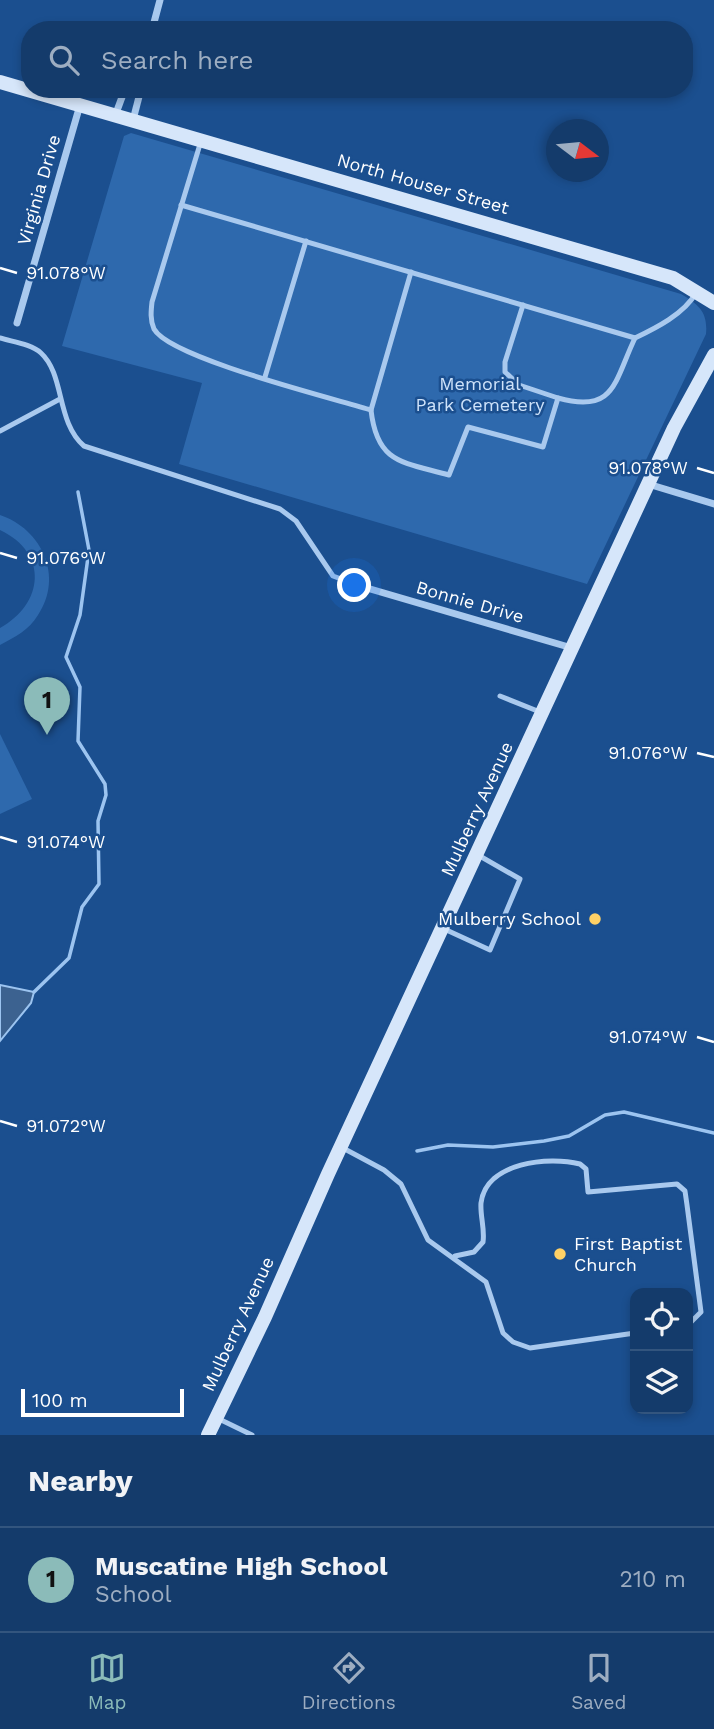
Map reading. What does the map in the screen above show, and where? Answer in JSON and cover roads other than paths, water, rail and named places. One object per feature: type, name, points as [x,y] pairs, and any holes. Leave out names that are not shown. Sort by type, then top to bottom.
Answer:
[{"type":"main road","name":"North Houser Street","points":[[0,82],[21,88]]},
{"type":"main road","name":"North Houser Street","points":[[56,98],[673,278],[714,303]]},
{"type":"main road","name":"Mulberry Avenue","points":[[208,1435],[265,1317],[648,484],[714,355]]},
{"type":"street","points":[[154,21],[160,0]]},
{"type":"street","points":[[115,116],[122,98]]},
{"type":"street","points":[[133,121],[139,98]]},
{"type":"street","name":"Virginia Drive","points":[[18,323],[80,105]]},
{"type":"street","points":[[648,484],[714,504]]},
{"type":"street","name":"Bonnie Drive","points":[[360,586],[572,648]]},
{"type":"lane","points":[[201,140],[152,302],[150,317],[155,330],[163,338],[201,359],[370,410]]},
{"type":"lane","points":[[181,205],[635,338],[653,330],[690,304],[697,291]]},
{"type":"lane","points":[[265,377],[306,241]]},
{"type":"lane","points":[[411,272],[370,410],[373,434],[382,450],[401,461],[449,475],[468,427],[543,446],[558,398]]},
{"type":"lane","points":[[523,305],[505,362],[505,372],[519,386],[558,398],[583,405],[603,399],[611,389],[635,338]]},
{"type":"lane","points":[[0,338],[41,353],[51,369],[71,430],[84,446],[281,509],[296,521],[332,576],[360,586]]},
{"type":"lane","points":[[0,430],[60,399]]},
{"type":"lane","points":[[500,695],[543,713]]},
{"type":"lane","points":[[442,928],[490,950],[520,879],[477,855]]},
{"type":"lane","points":[[341,1147],[384,1170],[401,1184],[428,1240],[455,1256],[486,1282],[503,1333],[521,1346],[540,1347],[630,1334]]},
{"type":"lane","points":[[455,1256],[474,1252],[483,1242],[481,1205],[494,1180],[503,1171],[523,1164],[580,1164],[586,1170],[588,1192],[677,1184],[685,1191],[701,1312],[693,1320]]},
{"type":"lane","points":[[216,1418],[252,1435]]},
{"type":"waterway","points":[[34,992],[69,958],[82,907],[99,884],[98,821],[106,795],[105,784],[78,741],[80,687],[66,657],[80,615],[89,550],[78,492]]},
{"type":"waterway","points":[[417,1151],[448,1145],[493,1147],[544,1141],[569,1136],[605,1115],[624,1112],[714,1133]]},
{"type":"place","name":"Muscatine High School","points":[[47,735]]},
{"type":"place","name":"Mulberry School","points":[[595,919]]},
{"type":"place","name":"First Baptist Church","points":[[560,1254]]},
{"type":"park label","name":"Memorial Park Cemetery","points":[[480,394]]}]
